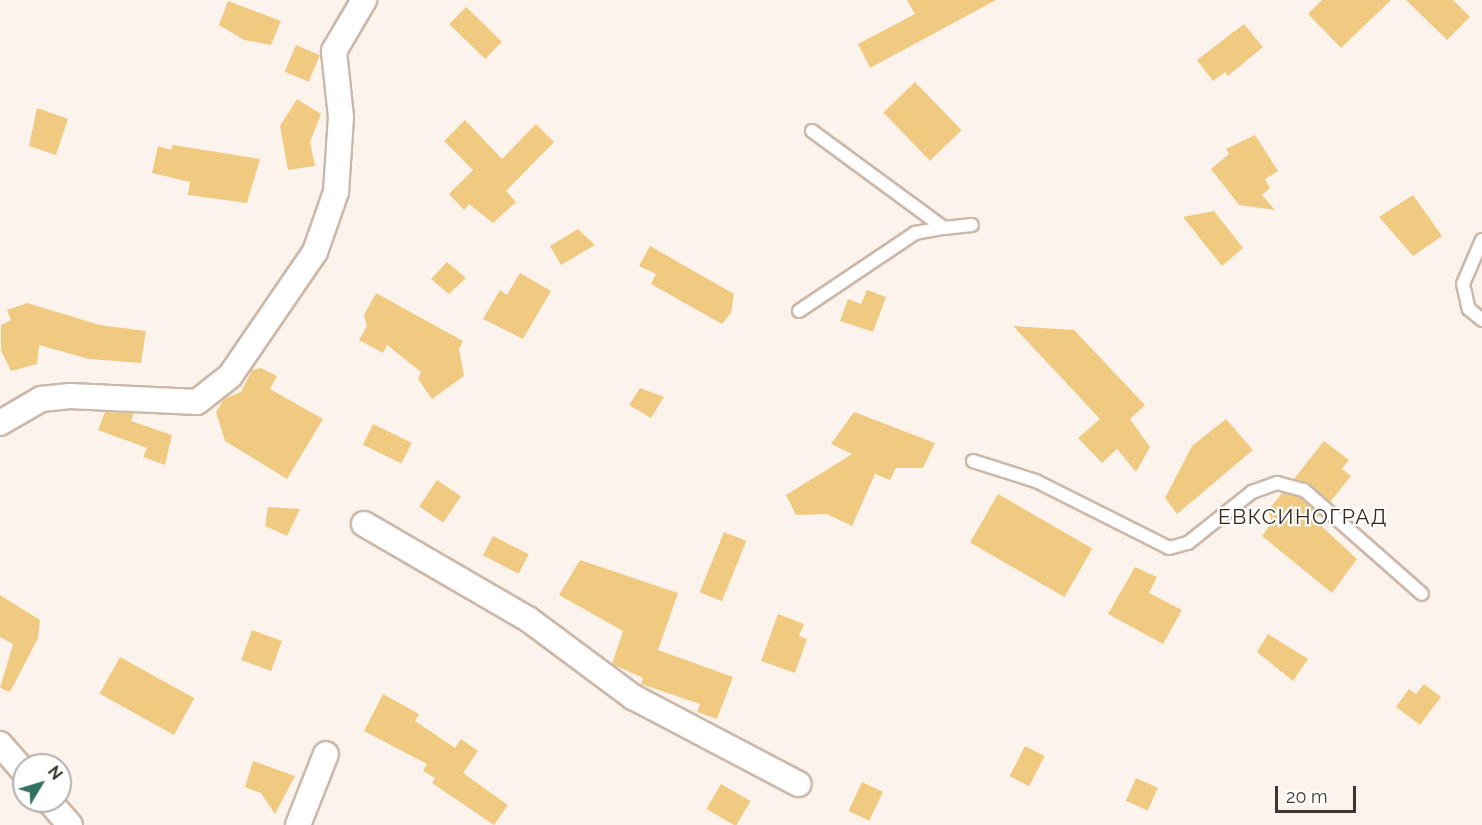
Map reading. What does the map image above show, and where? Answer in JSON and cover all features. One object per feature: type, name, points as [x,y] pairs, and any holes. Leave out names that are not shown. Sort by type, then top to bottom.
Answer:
[{"type":"street","points":[[0,423],[41,399],[70,396],[197,402],[230,376],[315,252],[336,192],[340,117],[334,51],[364,0]]},
{"type":"street","points":[[364,524],[528,619],[633,697],[800,784]]},
{"type":"street","points":[[0,744],[12,758]]},
{"type":"street","points":[[297,825],[326,754]]},
{"type":"street","points":[[60,813],[70,825]]},
{"type":"lane","points":[[812,131],[944,228]]},
{"type":"lane","points":[[799,311],[915,233],[972,225]]},
{"type":"lane","points":[[1482,240],[1463,285],[1469,309],[1482,320]]},
{"type":"lane","points":[[973,461],[1036,481],[1169,548],[1188,543],[1252,492],[1277,483],[1304,490],[1422,594]]},
{"type":"building","points":[[907,0],[996,0],[870,68],[858,44],[915,14]]},
{"type":"building","points":[[1322,0],[1391,0],[1341,48],[1308,14]]},
{"type":"building","points":[[1406,0],[1453,0],[1470,17],[1447,40]]},
{"type":"building","points":[[228,1],[281,21],[271,45],[244,40],[219,25]]},
{"type":"building","points":[[466,7],[502,42],[485,59],[449,24]]},
{"type":"building","points":[[1244,24],[1263,47],[1228,76],[1225,72],[1213,81],[1197,60]]},
{"type":"building","points":[[296,45],[320,55],[309,82],[285,72]]},
{"type":"building","points":[[915,82],[962,130],[930,161],[883,113]]},
{"type":"building","points":[[297,99],[321,114],[310,142],[315,166],[288,170],[280,126]]},
{"type":"building","points":[[37,108],[68,119],[56,155],[29,146]]},
{"type":"building","points":[[465,120],[502,159],[536,124],[554,142],[506,191],[516,202],[493,223],[469,204],[464,210],[449,194],[473,170],[444,141]]},
{"type":"building","points":[[1255,135],[1278,171],[1265,179],[1270,188],[1262,195],[1275,210],[1239,205],[1211,169],[1229,154],[1226,149]]},
{"type":"building","points":[[173,145],[260,159],[247,203],[188,195],[190,182],[152,173],[158,146],[171,150]]},
{"type":"building","points":[[1413,195],[1442,236],[1413,256],[1379,217]]},
{"type":"building","points":[[1214,211],[1243,248],[1222,266],[1183,217]]},
{"type":"building","points":[[578,229],[595,245],[561,265],[550,246]]},
{"type":"building","points":[[650,246],[734,294],[731,313],[722,324],[651,284],[656,274],[639,266]]},
{"type":"building","points":[[447,262],[466,278],[449,294],[431,279]]},
{"type":"building","points":[[520,273],[551,291],[523,339],[483,319],[500,290],[507,295]]},
{"type":"building","points":[[867,290],[886,297],[873,332],[840,321],[848,299],[861,304]]},
{"type":"building","points":[[376,293],[463,341],[459,349],[464,376],[432,399],[418,379],[421,372],[387,345],[383,353],[359,340],[367,326],[364,315]]},
{"type":"building","points":[[27,303],[100,325],[146,331],[141,363],[89,359],[39,345],[37,364],[11,371],[1,350],[1,325],[11,320],[7,310]]},
{"type":"building","points":[[1013,326],[1074,330],[1145,405],[1130,419],[1150,447],[1136,472],[1117,449],[1102,463],[1078,438],[1100,419]]},
{"type":"building","points":[[261,368],[277,376],[270,389],[323,419],[287,479],[225,441],[216,412],[224,399],[241,392],[252,370]]},
{"type":"building","points":[[640,388],[664,397],[651,418],[629,405]]},
{"type":"building","points":[[105,412],[134,413],[131,421],[172,435],[165,465],[143,457],[147,448],[98,430]]},
{"type":"building","points":[[854,412],[935,443],[923,468],[896,468],[890,480],[875,474],[852,526],[827,514],[796,515],[786,495],[852,454],[831,444]]},
{"type":"building","points":[[1226,419],[1253,450],[1177,514],[1165,498],[1192,446]]},
{"type":"building","points":[[373,424],[412,443],[402,464],[363,445]]},
{"type":"building","points":[[1324,441],[1349,460],[1342,469],[1351,476],[1330,502],[1309,484],[1294,479]]},
{"type":"building","points":[[437,480],[461,496],[443,523],[419,507]]},
{"type":"building","points":[[1282,493],[1300,497],[1320,515],[1315,520],[1357,559],[1332,593],[1262,536],[1272,522],[1268,511]]},
{"type":"building","points":[[998,494],[1092,548],[1064,597],[970,542]]},
{"type":"building","points":[[268,507],[300,509],[287,536],[265,526]]},
{"type":"building","points":[[724,532],[746,541],[722,601],[700,592]]},
{"type":"building","points":[[493,536],[529,554],[519,574],[483,556]]},
{"type":"building","points":[[580,560],[678,593],[658,650],[733,677],[717,719],[697,712],[700,704],[641,684],[643,678],[612,664],[623,631],[559,595]]},
{"type":"building","points":[[1135,567],[1157,577],[1149,593],[1182,610],[1163,644],[1108,614]]},
{"type":"building","points":[[0,595],[40,620],[38,638],[10,692],[0,688],[13,644],[0,637]]},
{"type":"building","points":[[778,614],[804,624],[799,636],[807,639],[795,673],[761,661]]},
{"type":"building","points":[[252,630],[282,641],[271,671],[241,660]]},
{"type":"building","points":[[1268,634],[1308,659],[1293,681],[1257,652]]},
{"type":"building","points":[[120,657],[194,698],[174,735],[100,694]]},
{"type":"building","points":[[1424,684],[1441,697],[1420,725],[1396,707],[1409,689],[1416,694]]},
{"type":"building","points":[[383,694],[419,714],[415,721],[455,748],[461,739],[478,751],[463,773],[508,805],[494,825],[432,783],[435,778],[423,771],[427,764],[364,731]]},
{"type":"building","points":[[1025,746],[1045,756],[1029,786],[1010,776]]},
{"type":"building","points":[[253,761],[295,776],[275,814],[261,793],[245,787]]},
{"type":"building","points":[[1136,778],[1158,788],[1148,811],[1126,801]]},
{"type":"building","points":[[862,782],[883,792],[869,821],[848,811]]},
{"type":"building","points":[[721,784],[750,801],[737,825],[706,809]]},
{"type":"district","name":"ЕВКСИНОГРАД","points":[[1303,517]]}]
